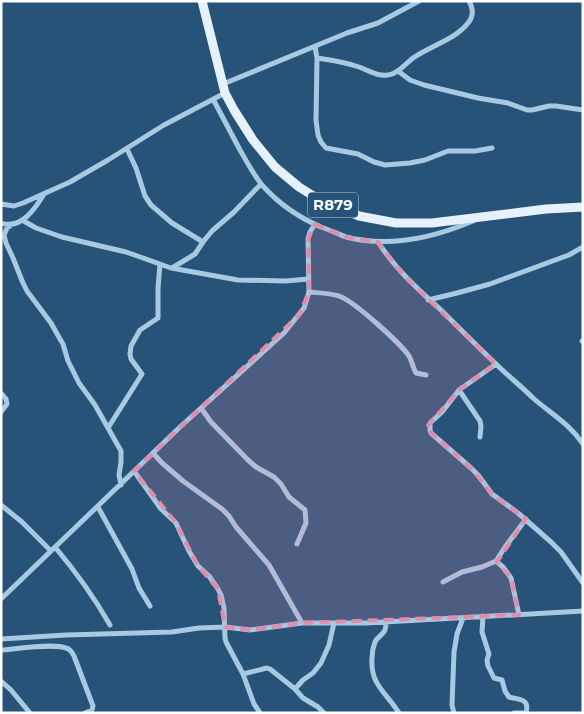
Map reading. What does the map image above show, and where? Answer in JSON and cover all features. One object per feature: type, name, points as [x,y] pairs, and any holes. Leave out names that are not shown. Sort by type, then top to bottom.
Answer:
[{"type":"main road","name":"R879","points":[[202,1],[224,88],[234,110],[253,140],[275,166],[299,187],[316,197],[359,216],[396,223],[480,218],[546,209],[583,207]]},
{"type":"street","points":[[1,204],[14,206],[44,194],[87,173],[164,125],[213,99],[224,88],[347,33],[378,23],[419,1]]},
{"type":"street","points":[[317,58],[347,64],[386,76],[398,71],[415,57],[453,35],[468,23],[472,13],[469,1]]},
{"type":"street","points":[[315,47],[317,58],[316,120],[318,135],[326,148],[358,154],[385,165],[425,160],[448,151],[475,151],[492,148]]},
{"type":"street","points":[[398,71],[410,80],[478,98],[508,103],[527,110],[549,106],[583,110]]},
{"type":"street","points":[[213,99],[252,172],[261,184],[302,218],[315,224],[346,237],[378,242],[417,239],[458,227],[480,218]]},
{"type":"street","points":[[127,149],[136,168],[145,196],[151,206],[172,224],[203,242]]},
{"type":"street","points":[[171,268],[195,254],[212,231],[234,212],[261,184]]},
{"type":"street","points":[[44,194],[34,210],[22,220],[7,228],[3,233],[27,291],[60,338],[68,361],[79,383],[95,405],[122,455],[119,476],[121,485]]},
{"type":"street","points":[[22,220],[36,228],[62,237],[120,250],[171,268],[238,280],[276,282],[308,279]]},
{"type":"street","points":[[1,223],[10,226]]},
{"type":"street","points":[[1,599],[201,408],[284,334],[304,308],[308,292],[308,239],[315,224]]},
{"type":"street","points":[[378,242],[404,276],[428,300],[538,402],[561,420],[583,444]]},
{"type":"street","points":[[428,300],[490,284],[569,255],[583,247]]},
{"type":"street","points":[[108,428],[142,374],[131,358],[130,350],[133,340],[140,330],[158,318],[158,277],[160,264]]},
{"type":"street","points":[[308,292],[341,296],[348,300],[400,345],[411,359],[416,374],[426,375]]},
{"type":"street","points":[[496,364],[459,390],[442,412],[430,423],[430,430],[478,475],[492,494],[526,519],[560,552],[583,583]]},
{"type":"street","points":[[459,390],[480,421],[480,437]]},
{"type":"street","points":[[1,393],[6,399],[7,404],[1,412]]},
{"type":"street","points":[[201,408],[211,422],[248,460],[256,467],[274,476],[288,497],[305,510],[306,523],[297,544]]},
{"type":"street","points":[[153,453],[183,481],[229,516],[236,527],[269,565],[302,623]]},
{"type":"street","points":[[134,471],[161,509],[176,523],[198,566],[209,576],[218,589],[224,608],[226,642],[243,674],[254,704],[260,713]]},
{"type":"street","points":[[1,505],[53,549],[73,569],[100,607],[110,625]]},
{"type":"street","points":[[98,507],[150,606]]},
{"type":"street","points":[[443,582],[462,572],[486,566],[496,561],[526,519]]},
{"type":"street","points":[[496,561],[511,578],[519,615]]},
{"type":"street","points":[[1,639],[172,632],[225,627],[250,630],[302,623],[386,622],[583,611]]},
{"type":"street","points":[[483,616],[482,632],[489,652],[487,663],[490,671],[494,678],[502,680],[509,697],[520,699],[526,703],[525,713],[514,713]]},
{"type":"street","points":[[454,713],[452,698],[454,652],[457,634],[463,618]]},
{"type":"street","points":[[386,622],[385,631],[375,640],[371,668],[374,679],[399,713]]},
{"type":"street","points":[[295,689],[321,663],[329,645],[334,623]]},
{"type":"street","points":[[1,650],[52,646],[69,649],[74,656],[93,704],[93,711],[85,713]]},
{"type":"street","points":[[243,674],[267,668],[270,669],[303,698],[324,713]]},
{"type":"street","points":[[1,681],[30,713]]},
{"type":"highlighted area","points":[[315,224],[346,237],[378,242],[404,276],[496,364],[459,390],[426,428],[471,468],[492,494],[526,519],[497,562],[511,578],[519,615],[302,623],[250,630],[225,627],[218,589],[198,566],[176,523],[134,471],[299,315],[309,292],[308,239]]}]
